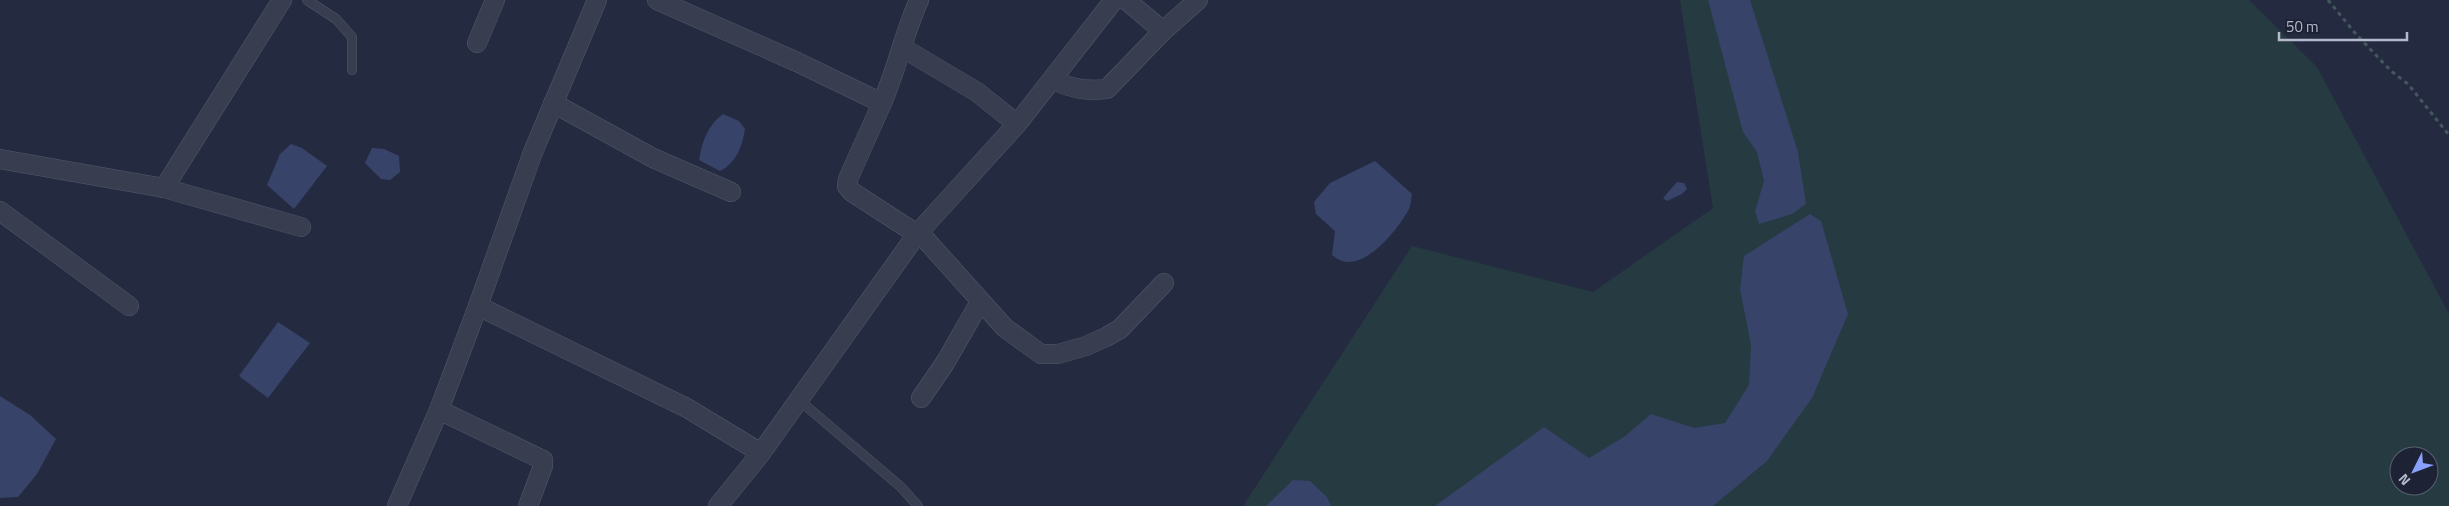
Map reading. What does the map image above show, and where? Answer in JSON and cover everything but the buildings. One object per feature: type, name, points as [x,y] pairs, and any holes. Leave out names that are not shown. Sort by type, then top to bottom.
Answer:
[{"type":"street","points":[[164,188],[282,0]]},
{"type":"street","points":[[477,43],[495,0]]},
{"type":"street","points":[[397,506],[438,410],[478,306],[533,152],[597,0]]},
{"type":"street","points":[[657,0],[882,103]]},
{"type":"street","points":[[919,0],[912,15],[903,48],[882,103],[848,179],[847,186],[852,192],[926,240],[1005,328],[1041,354],[1058,354],[1086,346],[1120,329],[1164,283]]},
{"type":"street","points":[[718,506],[761,453],[917,234],[1017,124],[1114,0]]},
{"type":"street","points":[[1126,0],[1163,31]]},
{"type":"street","points":[[1053,80],[1073,89],[1085,91],[1108,89],[1163,31],[1198,0]]},
{"type":"street","points":[[903,48],[977,92],[1017,124]]},
{"type":"street","points":[[553,103],[653,158],[731,192]]},
{"type":"street","points":[[0,159],[164,188],[301,227]]},
{"type":"street","points":[[0,210],[129,306]]},
{"type":"street","points":[[921,398],[945,364],[980,302]]},
{"type":"street","points":[[478,306],[679,404],[761,453]]},
{"type":"street","points":[[438,410],[543,460],[543,466],[528,506]]},
{"type":"lane","points":[[307,0],[336,19],[352,37],[352,70]]},
{"type":"lane","points":[[799,400],[901,487],[918,506]]},
{"type":"path","points":[[2328,0],[2355,33],[2391,71],[2408,84],[2449,135]]},
{"type":"shaded area","points":[[1680,0],[2249,0],[2317,67],[2449,314],[2449,506],[1243,506],[1412,246],[1593,292],[1713,208]]},
{"type":"water","points":[[1708,0],[1750,0],[1798,152],[1806,204],[1792,214],[1759,224],[1755,211],[1764,181],[1757,152],[1743,132]]},
{"type":"water","points":[[723,114],[739,121],[745,129],[737,154],[726,168],[720,171],[699,160],[706,134],[713,123]]},
{"type":"water","points":[[291,144],[302,148],[327,166],[294,209],[267,185],[280,154]]},
{"type":"water","points":[[372,148],[384,149],[399,156],[400,172],[390,180],[381,179],[365,163]]},
{"type":"water","points":[[1375,161],[1412,194],[1410,207],[1390,236],[1372,253],[1352,262],[1342,261],[1332,255],[1335,231],[1316,214],[1314,202],[1330,183]]},
{"type":"water","points":[[1677,182],[1684,183],[1687,189],[1682,194],[1667,201],[1663,198]]},
{"type":"water","points":[[1810,214],[1821,221],[1848,314],[1812,398],[1767,461],[1713,506],[1435,506],[1544,427],[1589,458],[1624,437],[1651,414],[1694,428],[1725,423],[1749,385],[1751,345],[1740,289],[1744,256]]},
{"type":"water","points":[[278,322],[310,343],[268,398],[239,376]]},
{"type":"water","points":[[0,396],[30,415],[56,439],[37,474],[18,497],[0,498]]},
{"type":"water","points":[[1293,480],[1310,481],[1327,497],[1331,506],[1266,506]]}]
